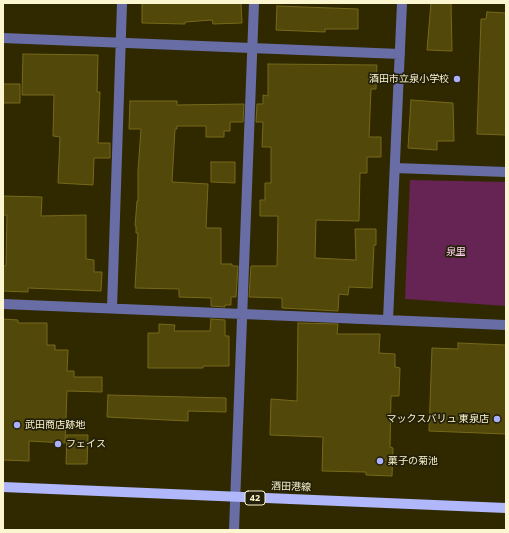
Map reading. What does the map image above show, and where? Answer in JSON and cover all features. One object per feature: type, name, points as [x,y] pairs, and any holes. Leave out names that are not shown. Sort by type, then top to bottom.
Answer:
[{"type":"main road","name":"酒田港線","points":[[3,487],[506,508]]},
{"type":"street","points":[[112,308],[122,3]]},
{"type":"street","points":[[234,530],[254,3]]},
{"type":"street","points":[[388,320],[402,3]]},
{"type":"street","points":[[3,38],[400,54]]},
{"type":"street","points":[[394,168],[506,172]]},
{"type":"street","points":[[3,304],[506,325]]},
{"type":"green space","name":"泉里","points":[[410,180],[506,182],[506,306],[405,299]]},
{"type":"building","points":[[142,3],[241,3],[242,23],[213,24],[212,20],[185,22],[185,24],[142,23]]},
{"type":"building","points":[[431,3],[451,3],[452,51],[427,50]]},
{"type":"building","points":[[277,6],[358,9],[358,29],[325,29],[325,32],[276,30]]},
{"type":"building","points":[[487,12],[506,13],[506,135],[477,134],[481,19],[486,19]]},
{"type":"building","points":[[23,54],[98,55],[97,92],[100,92],[98,143],[110,143],[110,158],[94,158],[93,185],[58,183],[60,137],[53,136],[54,95],[22,95]]},
{"type":"building","points":[[268,64],[377,65],[376,89],[371,89],[369,137],[381,137],[381,157],[367,157],[367,173],[360,173],[359,221],[316,220],[315,258],[356,260],[355,229],[376,229],[372,288],[349,287],[348,295],[339,294],[338,311],[282,308],[282,298],[249,297],[251,266],[277,266],[278,216],[260,216],[260,200],[265,200],[265,183],[271,183],[271,147],[262,147],[263,122],[256,122],[257,104],[263,104],[263,95],[268,96]]},
{"type":"building","points":[[3,84],[20,84],[20,103],[3,103]]},
{"type":"building","points":[[411,100],[453,103],[454,141],[437,141],[437,150],[408,148]]},
{"type":"building","points":[[130,101],[177,101],[177,105],[244,104],[243,122],[230,122],[230,131],[224,131],[224,137],[206,137],[206,126],[177,126],[177,129],[175,129],[172,182],[208,184],[206,228],[221,228],[221,264],[232,264],[232,266],[238,266],[236,297],[231,297],[231,305],[225,305],[225,307],[211,306],[211,298],[179,297],[179,289],[135,288],[138,233],[136,233],[135,226],[138,201],[138,171],[141,129],[129,129]]},
{"type":"building","points":[[211,162],[235,162],[235,183],[211,182]]},
{"type":"building","points":[[3,196],[42,197],[41,216],[86,215],[86,259],[94,260],[94,272],[102,272],[101,291],[28,288],[28,292],[3,291],[3,266],[6,266],[7,215],[3,215]]},
{"type":"building","points":[[3,319],[18,320],[18,323],[47,323],[47,345],[55,345],[55,350],[68,350],[67,371],[74,371],[74,377],[102,377],[102,392],[67,391],[65,443],[29,441],[29,461],[3,460]]},
{"type":"building","points":[[211,319],[225,320],[225,336],[229,336],[229,366],[203,366],[203,368],[148,368],[148,333],[159,333],[159,324],[175,325],[174,331],[210,331]]},
{"type":"building","points":[[298,323],[338,324],[337,334],[380,334],[379,353],[395,354],[395,367],[400,368],[399,396],[391,396],[390,447],[393,448],[392,476],[366,475],[366,472],[322,471],[323,437],[270,435],[271,399],[297,401]]},
{"type":"building","points":[[458,343],[506,345],[506,434],[429,431],[432,348],[458,349]]},
{"type":"building","points":[[108,395],[226,398],[226,412],[188,411],[188,421],[107,417]]},
{"type":"building","points":[[67,435],[88,435],[87,464],[66,464]]},
{"type":"place","name":"酒田市立泉小学校","points":[[457,79]]},
{"type":"place","name":"マックスバリュ 東泉店","points":[[497,419]]},
{"type":"place","name":"武田商店跡地","points":[[17,425]]},
{"type":"place","name":"フェイス","points":[[58,444]]},
{"type":"place","name":"菓子の菊池","points":[[380,461]]}]
